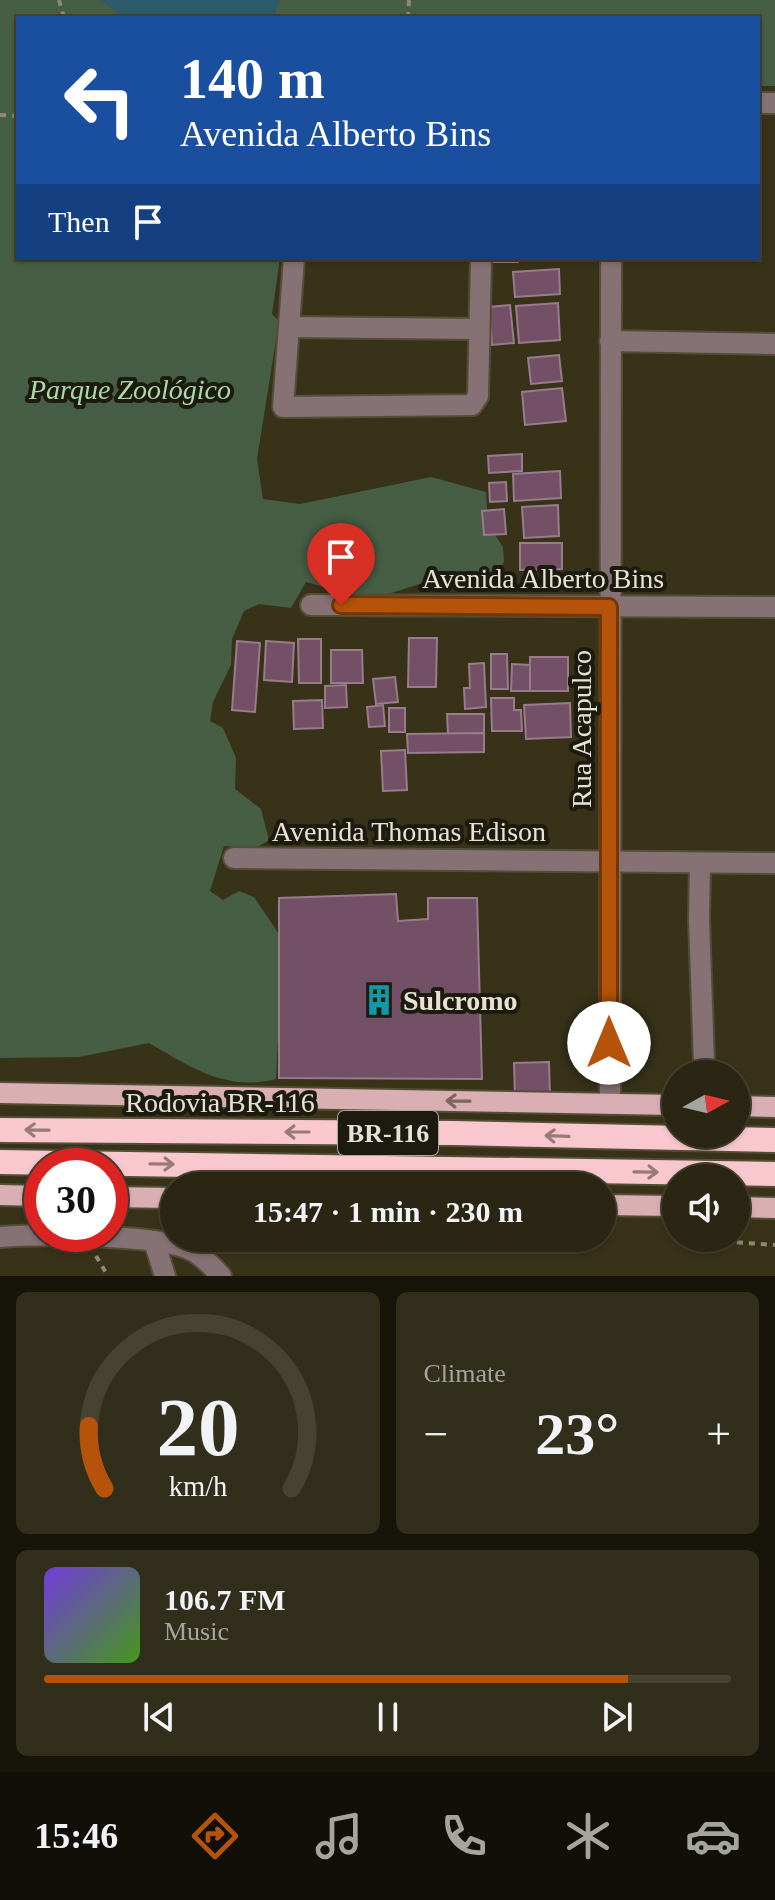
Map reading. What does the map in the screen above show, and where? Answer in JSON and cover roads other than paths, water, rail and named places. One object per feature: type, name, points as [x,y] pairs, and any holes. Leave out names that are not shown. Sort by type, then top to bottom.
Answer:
[{"type":"highway","name":"Rodovia BR-116","points":[[0,1130],[453,1133],[775,1140]]},
{"type":"highway","name":"BR-116","points":[[0,1162],[775,1174]]},
{"type":"main road","points":[[0,1093],[662,1105]]},
{"type":"main road","points":[[750,1106],[775,1107]]},
{"type":"main road","points":[[0,1195],[24,1196]]},
{"type":"main road","points":[[128,1197],[160,1198]]},
{"type":"main road","points":[[616,1205],[662,1206]]},
{"type":"main road","points":[[750,1207],[775,1208]]},
{"type":"street","points":[[294,260],[283,407],[472,405],[478,396],[481,260]]},
{"type":"street","name":"Rua Acapulco","points":[[610,1104],[611,260]]},
{"type":"street","points":[[289,327],[479,329]]},
{"type":"street","points":[[610,341],[775,344]]},
{"type":"street","name":"Avenida Alberto Bins","points":[[311,605],[775,607]]},
{"type":"street","name":"Avenida Thomas Edison","points":[[234,858],[775,863]]},
{"type":"street","points":[[700,863],[704,1060]]},
{"type":"street","points":[[0,1237],[154,1241],[191,1250],[221,1276]]},
{"type":"street","points":[[154,1241],[165,1276]]},
{"type":"water","points":[[101,0],[279,0],[275,16],[121,16]]},
{"type":"place","name":"Sulcromo","points":[[379,1000]]},
{"type":"park label","name":"Parque Zoológico","points":[[130,389]]}]
